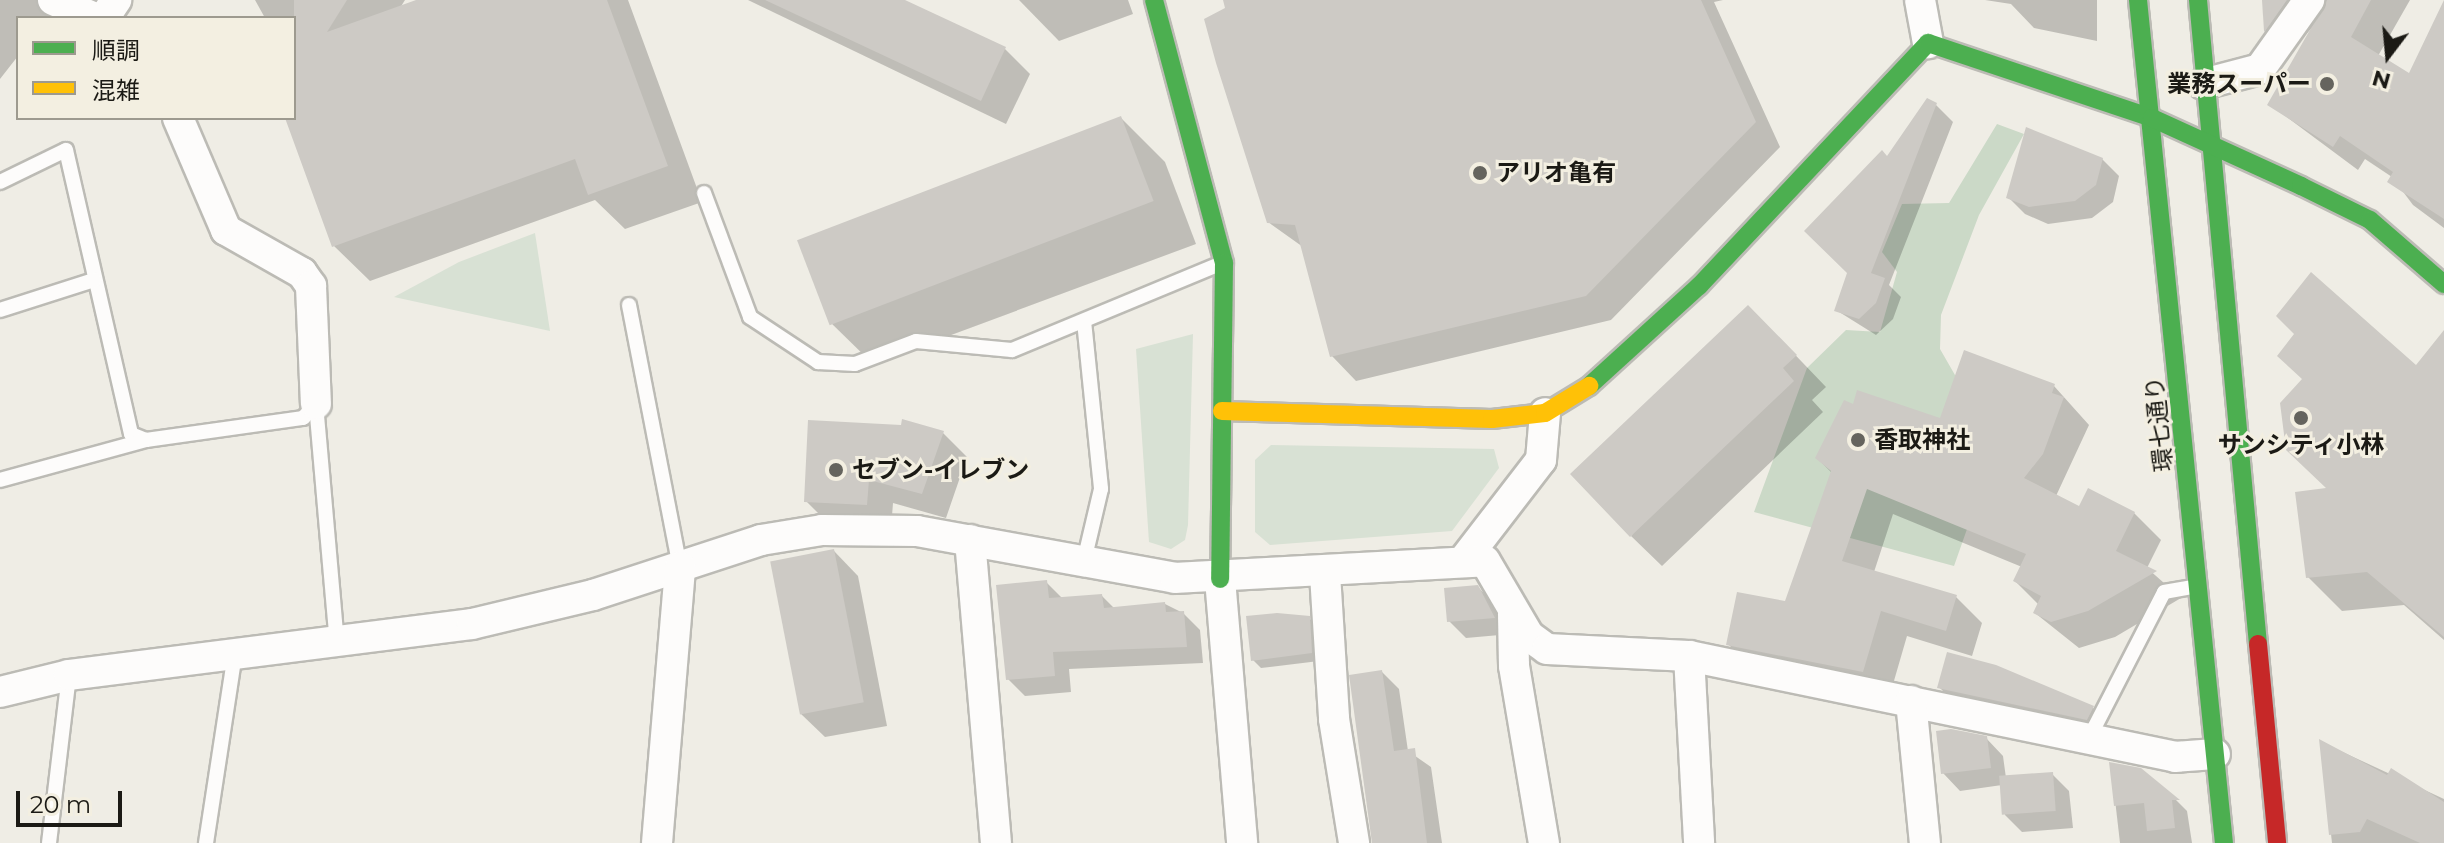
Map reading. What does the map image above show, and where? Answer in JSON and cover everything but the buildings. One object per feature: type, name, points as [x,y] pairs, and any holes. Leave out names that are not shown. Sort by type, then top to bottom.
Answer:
[{"type":"street","points":[[53,0],[90,16]]},
{"type":"street","points":[[1154,0],[1224,263],[1220,579],[1242,843]]},
{"type":"street","points":[[1920,0],[1928,43]]},
{"type":"street","name":"環七通り","points":[[2138,0],[2224,843]]},
{"type":"street","points":[[2198,0],[2208,143],[2277,843]]},
{"type":"street","points":[[2203,84],[2260,69],[2309,0]]},
{"type":"street","points":[[1222,411],[1492,419],[1545,413],[1586,389],[1699,286],[1928,43]]},
{"type":"street","points":[[1928,43],[1987,57],[2152,118],[2208,143],[2370,220],[2444,284]]},
{"type":"street","points":[[179,120],[226,230],[302,273],[311,286],[316,404]]},
{"type":"street","points":[[1464,560],[1541,460],[1545,413]]},
{"type":"street","points":[[0,692],[69,675],[472,624],[680,567],[710,552],[822,530],[970,540],[1084,561],[1220,579],[1325,574],[1464,560],[1485,561],[1503,581],[1513,614],[1514,666],[1544,843]]},
{"type":"street","points":[[970,540],[996,843]]},
{"type":"street","points":[[657,843],[680,567]]},
{"type":"street","points":[[1325,574],[1334,719],[1354,843]]},
{"type":"street","points":[[1513,614],[1547,649],[1689,656],[2175,757],[2215,754]]},
{"type":"street","points":[[1689,656],[1699,843]]},
{"type":"street","points":[[1911,701],[1925,843]]},
{"type":"lane","points":[[0,182],[66,150],[131,434],[146,440]]},
{"type":"lane","points":[[704,193],[750,317],[818,362],[855,364],[916,341],[1012,350],[1224,263]]},
{"type":"lane","points":[[0,310],[94,280]]},
{"type":"lane","points":[[629,305],[680,567]]},
{"type":"lane","points":[[1084,321],[1101,489],[1084,561]]},
{"type":"lane","points":[[0,480],[146,440],[303,418],[316,404]]},
{"type":"lane","points":[[316,404],[337,643]]},
{"type":"lane","points":[[2088,740],[2164,592],[2199,586]]},
{"type":"lane","points":[[206,843],[235,654]]},
{"type":"lane","points":[[49,843],[69,675]]},
{"type":"shaded area","points":[[535,233],[550,331],[394,297],[459,262]]},
{"type":"shaded area","points":[[1193,334],[1188,525],[1185,540],[1171,549],[1149,542],[1136,349]]},
{"type":"shaded area","points":[[1271,445],[1494,449],[1499,468],[1452,531],[1270,545],[1255,532],[1255,460]]},
{"type":"green space","points":[[1997,124],[2024,134],[1979,215],[1941,315],[1940,349],[1959,382],[1979,495],[1954,566],[1754,512],[1807,368],[1846,330],[1880,332],[1897,272],[1882,252],[1902,204],[1949,203]]},
{"type":"traffic: fast","points":[[1154,0],[1224,263],[1220,579]]},
{"type":"traffic: fast","points":[[2138,0],[2224,843]]},
{"type":"traffic: fast","points":[[2198,0],[2258,644]]},
{"type":"traffic: fast","points":[[1589,386],[1699,286],[1928,43],[2152,118],[2301,186],[2370,220],[2444,284]]},
{"type":"traffic: slow","points":[[1222,411],[1492,419],[1545,413],[1589,386]]},
{"type":"traffic: jam","points":[[2258,644],[2277,843]]},
{"type":"place","name":"業務スーパー","points":[[2327,84]]},
{"type":"place","name":"アリオ亀有","points":[[1480,173]]},
{"type":"place","name":"サンシティ小林","points":[[2301,418]]},
{"type":"place","name":"香取神社","points":[[1858,440]]},
{"type":"place","name":"セブン-イレブン","points":[[836,470]]}]
